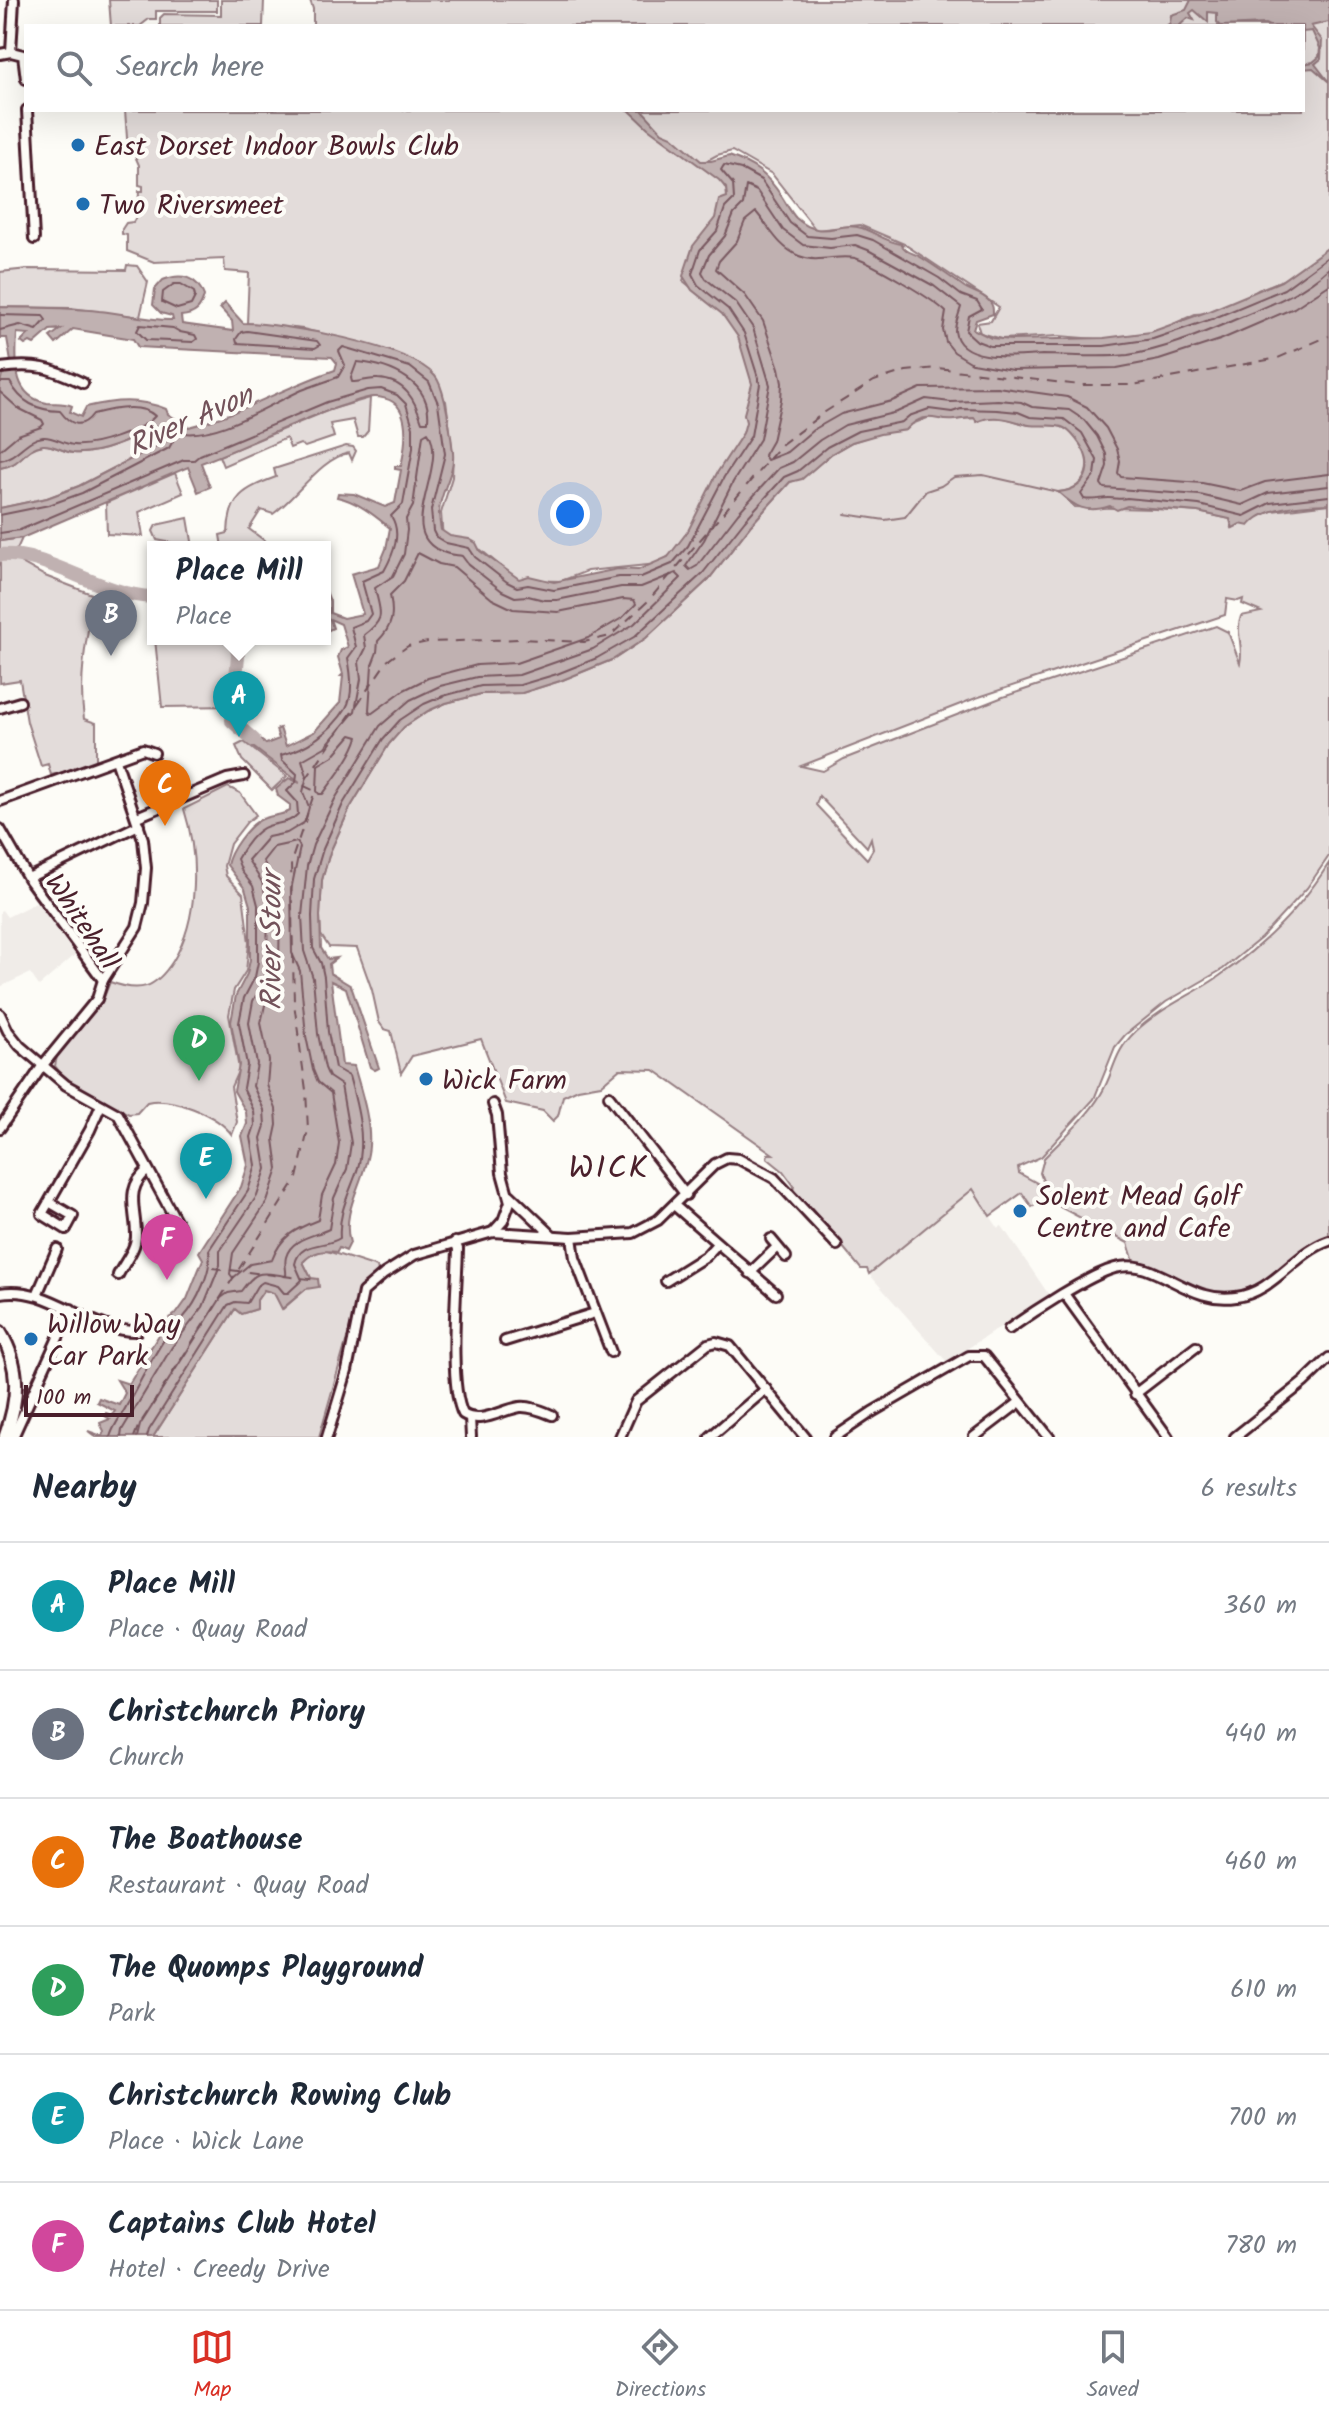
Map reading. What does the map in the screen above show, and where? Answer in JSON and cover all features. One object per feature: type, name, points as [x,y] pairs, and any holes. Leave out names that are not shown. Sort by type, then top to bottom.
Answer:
[{"type":"street","points":[[11,52],[14,0]]},
{"type":"street","points":[[0,54],[11,52],[23,55],[24,63]]},
{"type":"street","points":[[27,112],[34,239]]},
{"type":"street","points":[[8,367],[32,364],[83,383]]},
{"type":"street","points":[[0,708],[20,702]]},
{"type":"street","points":[[0,801],[143,749],[154,753]]},
{"type":"street","points":[[103,980],[137,927],[146,868],[138,821],[116,760]]},
{"type":"street","points":[[28,878],[138,821],[227,779],[244,776]]},
{"type":"street","name":"Whitehall","points":[[0,1128],[43,1065],[97,999],[103,980],[28,878],[1,834]]},
{"type":"street","points":[[0,1014],[14,1039],[66,1085],[118,1114],[179,1226]]},
{"type":"street","points":[[609,1096],[686,1195]]},
{"type":"street","points":[[493,1104],[497,1115],[502,1173],[509,1195],[507,1215],[493,1232]]},
{"type":"street","points":[[49,1202],[101,1105]]},
{"type":"street","points":[[327,1437],[347,1371],[363,1292],[403,1261],[493,1232],[554,1237],[633,1233],[658,1220],[715,1164],[727,1158],[739,1159],[774,1178],[837,1245]]},
{"type":"street","points":[[118,1275],[137,1235],[131,1196],[135,1185],[148,1170]]},
{"type":"street","points":[[509,1195],[554,1237]]},
{"type":"street","points":[[675,1206],[776,1294]]},
{"type":"street","points":[[572,1237],[575,1258],[611,1352]]},
{"type":"street","points":[[1009,1329],[1105,1272],[1130,1266],[1152,1272],[1200,1295],[1217,1299],[1238,1297],[1259,1291],[1311,1248],[1329,1241]]},
{"type":"street","points":[[455,1242],[458,1249],[457,1387],[463,1414],[470,1418],[530,1407],[552,1415]]},
{"type":"street","points":[[666,1281],[706,1256],[717,1244]]},
{"type":"street","points":[[750,1273],[774,1244],[786,1257]]},
{"type":"street","points":[[37,1295],[57,1249]]},
{"type":"street","points":[[0,1293],[37,1295],[116,1329],[137,1331]]},
{"type":"street","points":[[1065,1295],[1168,1437]]},
{"type":"street","points":[[13,1437],[71,1309]]},
{"type":"street","points":[[505,1341],[595,1313]]},
{"type":"street","points":[[0,1332],[12,1353],[17,1387],[13,1414],[5,1437]]},
{"type":"street","points":[[620,1437],[641,1390],[708,1344],[716,1342],[730,1346],[805,1437]]},
{"type":"street","points":[[1135,1394],[1196,1347]]},
{"type":"street","points":[[835,1437],[969,1356],[984,1356],[1049,1437]]},
{"type":"street","points":[[1235,1437],[1329,1358]]},
{"type":"street","points":[[710,1437],[766,1389]]},
{"type":"street","points":[[974,1437],[1020,1402]]},
{"type":"street","points":[[470,1418],[471,1437]]},
{"type":"street","points":[[1247,1429],[1253,1437]]},
{"type":"shaded area","points":[[109,0],[217,0],[217,11],[156,11],[156,19],[149,19],[143,24],[111,24]]},
{"type":"shaded area","points":[[221,0],[264,0],[263,24],[160,24],[164,14],[221,15]]},
{"type":"shaded area","points":[[310,0],[1329,0],[1329,261],[1258,290],[1228,312],[1195,314],[1152,334],[1108,340],[1059,336],[1001,339],[980,333],[977,323],[991,321],[999,307],[904,244],[860,225],[816,230],[772,174],[732,151],[717,155],[704,162],[720,177],[729,196],[716,222],[693,249],[683,281],[722,312],[741,339],[756,377],[749,424],[677,550],[658,564],[587,571],[561,581],[517,580],[481,550],[443,540],[441,513],[452,477],[453,454],[446,401],[390,351],[303,329],[247,323],[249,273],[225,271],[224,259],[154,262],[127,251],[127,235],[122,234],[122,229],[126,223],[133,222],[138,214],[139,191],[143,191],[143,186],[139,185],[139,165],[127,138],[125,112],[1305,112],[1305,24],[313,24]]},
{"type":"shaded area","points":[[127,265],[137,266],[148,282],[140,317],[71,308],[0,307],[0,272],[28,269],[126,270]]},
{"type":"shaded area","points":[[370,398],[368,431],[363,437],[358,437],[353,420],[330,424],[334,437],[305,447],[300,444],[290,448],[286,438],[223,466],[219,456],[329,410]]},
{"type":"shaded area","points":[[930,417],[951,420],[996,417],[1028,425],[1062,427],[1080,441],[1087,462],[1081,482],[1072,489],[1059,492],[1075,507],[1198,512],[1230,519],[1232,528],[1272,511],[1329,504],[1329,856],[1307,888],[1261,938],[1223,969],[1166,1002],[1115,1047],[1094,1099],[1041,1157],[1018,1167],[1019,1173],[1037,1183],[1050,1196],[1032,1207],[1022,1193],[990,1216],[973,1189],[869,1274],[867,1269],[861,1269],[793,1191],[794,1186],[783,1171],[767,1158],[768,1154],[773,1154],[654,1070],[620,1069],[601,1085],[578,1089],[563,1096],[558,1116],[553,1121],[543,1111],[506,1103],[481,1039],[412,1056],[401,1073],[391,1031],[384,1029],[379,1022],[372,990],[357,948],[329,947],[321,935],[320,916],[322,880],[330,852],[350,808],[389,744],[404,727],[446,703],[481,694],[522,693],[614,659],[646,638],[709,579],[790,482],[802,478],[831,454],[852,442],[880,433],[906,430],[912,424]],"holes":[[[1227,599],[1243,599],[1242,604],[1261,612],[1241,616],[1240,663],[1228,632],[1216,626],[1003,697],[844,759],[823,771],[801,766],[976,698],[1225,615]],[[819,796],[867,847],[871,838],[873,849],[867,859],[816,805]]]},
{"type":"shaded area","points":[[157,426],[168,433],[166,441],[79,486],[47,498],[0,508],[0,468],[13,464],[31,449],[47,445],[84,453],[106,449]]},
{"type":"shaded area","points":[[346,446],[356,451],[352,460],[349,453],[329,462],[273,514],[261,510],[249,529],[265,541],[221,541],[220,535],[228,533],[235,502],[247,490],[276,477],[274,469]]},
{"type":"shaded area","points":[[175,473],[183,493],[139,512],[143,536],[107,534],[106,503]]},
{"type":"shaded area","points":[[188,518],[192,541],[157,540],[153,531],[156,525]]},
{"type":"shaded area","points":[[22,538],[13,558],[45,576],[94,595],[84,657],[82,704],[84,719],[96,723],[96,764],[51,775],[48,764],[41,766],[27,722],[20,680],[0,683],[0,541]]},
{"type":"shaded area","points":[[156,645],[232,645],[237,706],[162,707]]},
{"type":"shaded area","points":[[244,742],[287,776],[272,790],[242,760],[236,746]]},
{"type":"shaded area","points":[[228,787],[240,793],[256,815],[230,844],[224,866],[226,876],[243,894],[249,943],[246,971],[234,990],[229,1015],[239,1069],[231,1087],[237,1122],[232,1135],[205,1114],[168,1102],[147,1102],[137,1113],[129,1114],[79,1088],[55,1066],[57,1056],[102,1002],[110,982],[138,988],[146,986],[160,978],[173,961],[188,926],[194,887],[192,847],[184,809]]},
{"type":"shaded area","points":[[1329,863],[1329,1237],[1300,1252],[1263,1282],[1249,1289],[1234,1293],[1204,1291],[1134,1262],[1128,1243],[1060,1207],[1040,1173],[1044,1158],[1095,1103],[1128,1039],[1155,1016],[1250,953],[1293,911]]},
{"type":"shaded area","points":[[37,902],[75,955],[39,986],[30,973],[0,987],[0,911],[7,917]]},
{"type":"shaded area","points":[[973,1189],[998,1228],[1002,1226],[1049,1295],[947,1362],[869,1274]]},
{"type":"shaded area","points":[[324,1250],[377,1267],[378,1272],[361,1289],[319,1437],[153,1437],[235,1309],[241,1314],[257,1309],[257,1300],[264,1290],[274,1293],[283,1309],[306,1289],[311,1278],[303,1262]]},
{"type":"water","points":[[1191,0],[1329,0],[1329,22],[1311,26],[1322,40],[1321,59],[1315,64],[1329,82],[1313,68],[1305,69],[1305,64],[1319,57],[1320,48],[1312,31],[1305,32],[1305,24],[1219,24],[1217,13],[1208,12],[1208,22],[1194,10],[1190,13],[1194,20],[1188,18],[1181,24],[1169,24],[1171,15],[1186,10]]},
{"type":"water","name":"River Stour","points":[[631,112],[644,112],[662,132],[672,136],[701,161],[729,156],[760,171],[794,216],[814,229],[853,226],[901,244],[987,299],[993,314],[976,320],[973,329],[991,338],[1104,338],[1151,332],[1281,281],[1329,247],[1329,504],[1275,510],[1249,526],[1240,524],[1233,528],[1230,519],[1198,512],[1127,506],[1117,510],[1110,506],[1087,509],[1058,492],[1077,486],[1083,480],[1087,465],[1082,448],[1064,428],[1029,425],[1001,418],[977,422],[974,418],[926,418],[913,423],[906,430],[852,442],[831,454],[802,479],[790,482],[709,579],[646,638],[614,659],[522,693],[481,694],[446,703],[404,727],[389,744],[350,808],[330,852],[322,880],[321,948],[328,959],[337,958],[329,964],[330,973],[351,986],[379,1068],[375,1070],[370,1067],[346,988],[331,981],[342,1065],[354,1066],[369,1136],[364,1170],[348,1219],[350,1243],[346,1251],[339,1248],[337,1252],[318,1252],[307,1258],[303,1262],[311,1278],[318,1279],[319,1287],[306,1289],[282,1309],[274,1293],[264,1290],[257,1300],[257,1309],[241,1314],[235,1309],[153,1437],[96,1437],[88,1431],[102,1436],[104,1431],[100,1423],[110,1419],[105,1416],[106,1413],[112,1415],[115,1411],[97,1402],[99,1398],[119,1405],[125,1393],[117,1380],[129,1384],[148,1353],[144,1350],[146,1347],[150,1349],[187,1299],[203,1259],[199,1252],[241,1187],[248,1165],[242,1136],[247,1124],[246,1112],[234,1091],[239,1065],[231,1022],[236,995],[247,974],[250,960],[250,906],[245,889],[227,865],[235,846],[255,823],[290,811],[290,805],[278,796],[276,789],[289,778],[300,783],[249,744],[243,737],[252,740],[241,731],[244,728],[266,744],[279,739],[276,730],[280,728],[286,746],[314,732],[340,703],[343,674],[338,657],[341,650],[348,647],[341,624],[331,619],[331,613],[343,618],[363,614],[351,574],[379,566],[390,528],[358,505],[337,497],[338,493],[354,494],[385,507],[395,503],[401,470],[395,469],[395,466],[401,466],[404,423],[399,407],[391,401],[377,397],[363,399],[201,463],[210,487],[198,492],[188,467],[22,538],[0,541],[0,508],[47,498],[79,486],[166,441],[168,433],[157,427],[116,445],[84,453],[43,445],[31,449],[14,464],[0,468],[0,384],[2,374],[6,373],[11,362],[7,338],[0,338],[0,307],[62,308],[173,320],[172,316],[161,313],[153,305],[155,289],[163,280],[182,277],[193,280],[204,296],[197,310],[181,316],[182,324],[233,331],[232,321],[220,308],[225,303],[243,323],[344,338],[400,355],[435,376],[445,401],[453,460],[440,505],[441,530],[450,536],[476,543],[480,551],[519,579],[529,576],[554,582],[618,569],[638,570],[668,557],[688,531],[717,473],[743,433],[746,422],[744,414],[752,384],[738,337],[722,314],[692,290],[683,276],[693,246],[715,218],[719,200],[727,197],[726,188]],"holes":[[[61,329],[50,337],[56,344],[73,329],[133,339],[138,347],[332,357],[337,363],[335,370],[189,427],[168,414],[166,409],[146,403],[127,401],[86,407],[81,417],[70,412],[72,406],[35,399],[21,385],[18,376],[17,333],[29,334],[21,342],[25,345],[30,342],[34,344],[50,330]]]},
{"type":"waterway","points":[[845,514],[885,520],[905,517],[926,491],[954,477],[983,475],[1058,492]]},
{"type":"waterway","points":[[0,555],[37,560],[113,589],[147,596]]},
{"type":"waterway","points":[[237,645],[232,721],[254,740]]},
{"type":"ferry route","points":[[134,1437],[297,1178],[308,1130],[294,1003],[291,862],[315,791],[302,785],[387,661],[408,646],[428,642],[521,639],[584,642],[610,636],[648,601],[782,444],[874,381],[906,371],[937,368],[1080,385],[1133,385],[1278,358],[1329,336]]},
{"type":"ferry route","points":[[212,1268],[318,1280]]},
{"type":"place","name":"East Dorset Indoor Bowls Club","points":[[78,145]]},
{"type":"place","name":"Two Riversmeet","points":[[83,204]]},
{"type":"place","name":"Christchurch Priory","points":[[111,656]]},
{"type":"place","name":"Place Mill","points":[[239,737]]},
{"type":"place","name":"The Boathouse","points":[[165,826]]},
{"type":"place","name":"Wick Farm","points":[[426,1079]]},
{"type":"place","name":"The Quomps Playground","points":[[199,1081]]},
{"type":"place","name":"Christchurch Rowing Club","points":[[206,1199]]},
{"type":"place","name":"Solent Mead Golf Centre and Cafe","points":[[1020,1211]]},
{"type":"place","name":"Captains Club Hotel","points":[[167,1280]]},
{"type":"place","name":"Willow Way Car Park","points":[[31,1339]]},
{"type":"district","name":"WICK","points":[[609,1167]]},
{"type":"water label","name":"River Avon","points":[[190,420]]}]
